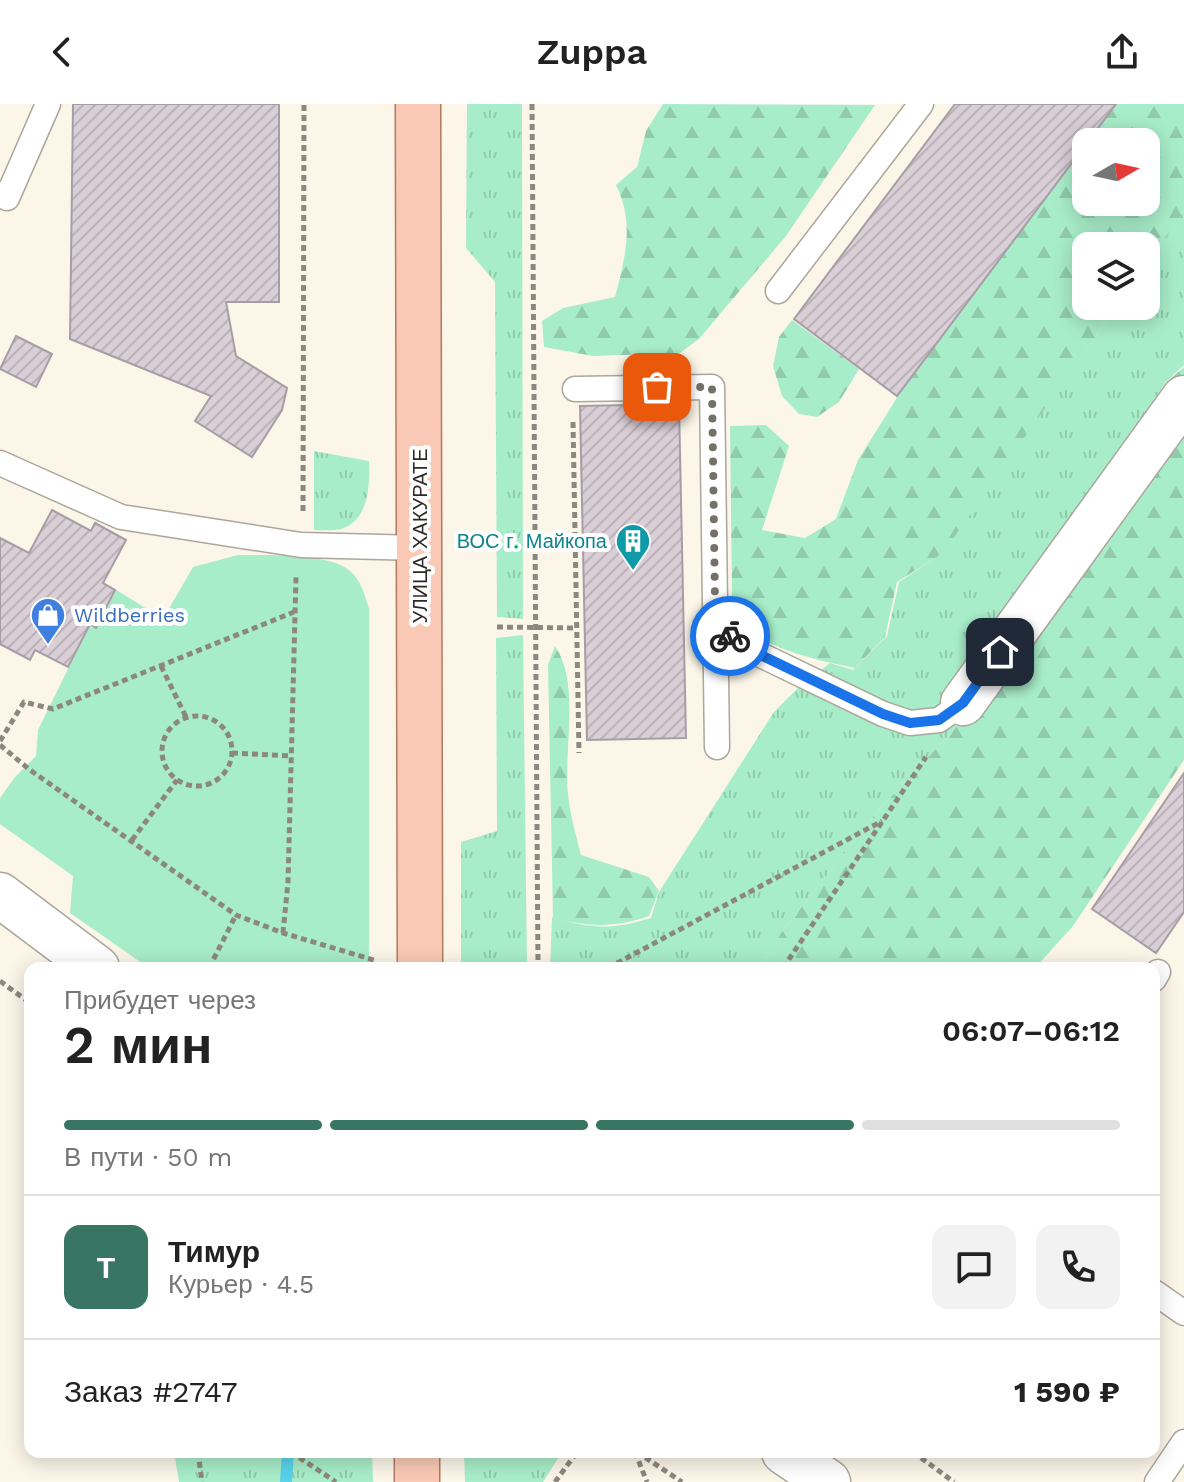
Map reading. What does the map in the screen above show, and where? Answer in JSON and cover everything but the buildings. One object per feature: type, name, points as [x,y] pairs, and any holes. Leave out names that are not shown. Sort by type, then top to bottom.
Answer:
[{"type":"main road","name":"УЛИЦА ХАКУРАТЕ","points":[[418,104],[420,962]]},
{"type":"main road","points":[[417,1458],[418,1482]]},
{"type":"street","points":[[963,703],[1184,398]]},
{"type":"street","points":[[0,895],[89,962]]},
{"type":"street","points":[[418,1482],[437,1458]]},
{"type":"street","points":[[793,1458],[828,1482]]},
{"type":"lane","points":[[0,194],[7,198],[48,104]]},
{"type":"lane","points":[[778,291],[921,104]]},
{"type":"lane","points":[[575,389],[712,387],[717,747]]},
{"type":"lane","points":[[0,463],[121,517],[301,545],[420,548]]},
{"type":"lane","points":[[715,601],[721,629],[740,645],[883,714],[910,723],[939,720],[963,703]]},
{"type":"lane","points":[[1160,1296],[1184,1313]]},
{"type":"lane","points":[[1157,1482],[1184,1442]]},
{"type":"path","points":[[283,933],[288,882],[295,580],[304,500],[304,104]]},
{"type":"path","points":[[532,104],[538,962]]},
{"type":"path","points":[[575,389],[579,753]]},
{"type":"path","points":[[294,612],[53,709],[24,702],[0,743],[30,770],[236,915],[283,933],[370,959]]},
{"type":"path","points":[[497,627],[577,628]]},
{"type":"path","points":[[161,666],[186,717]]},
{"type":"path","points":[[787,962],[963,703]]},
{"type":"path","points":[[201,715],[223,726],[230,737],[232,753],[227,770],[209,784],[199,786],[177,780],[164,763],[161,752],[169,729],[186,717],[201,715]]},
{"type":"path","points":[[232,753],[291,756]]},
{"type":"path","points":[[132,840],[177,780]]},
{"type":"path","points":[[619,962],[884,820]]},
{"type":"path","points":[[212,962],[236,915]]},
{"type":"path","points":[[0,981],[24,999]]},
{"type":"path","points":[[199,1458],[202,1482]]},
{"type":"path","points":[[300,1458],[336,1482]]},
{"type":"path","points":[[555,1482],[573,1458]]},
{"type":"path","points":[[638,1458],[647,1482]]},
{"type":"path","points":[[645,1458],[682,1482]]},
{"type":"path","points":[[921,1458],[954,1482]]},
{"type":"green space","points":[[467,104],[522,104],[523,619],[497,617],[495,282],[466,248]]},
{"type":"green space","points":[[663,104],[875,105],[786,236],[699,339],[680,353],[593,356],[544,347],[542,321],[563,308],[615,297],[625,254],[627,227],[616,185],[637,167],[646,131]]},
{"type":"green space","points":[[1114,104],[1184,104],[1184,211],[1160,245],[1160,232],[1072,232],[1072,320],[1107,320],[943,553],[897,582],[885,637],[855,668],[795,653],[740,627],[732,599],[730,426],[766,425],[789,446],[762,530],[805,538],[836,519],[858,460],[898,396],[1072,161],[1072,216],[1160,216],[1160,128],[1096,128]]},
{"type":"green space","points":[[1184,210],[1184,365],[1166,382],[1085,509],[961,722],[878,811],[782,932],[764,962],[550,962],[552,917],[602,926],[625,925],[651,918],[659,892],[774,712],[801,685],[830,663],[853,670],[887,636],[899,582],[941,554],[1107,320],[1160,320],[1160,244]]},
{"type":"green space","points":[[792,320],[859,369],[839,402],[817,417],[799,414],[782,396],[773,366],[779,337]]},
{"type":"green space","points":[[1184,367],[1184,760],[1073,926],[1040,962],[764,962],[781,933],[877,812],[961,722],[1087,509],[1168,381]]},
{"type":"green space","points":[[314,451],[369,461],[366,501],[357,518],[341,529],[314,530]]},
{"type":"green space","points":[[238,555],[296,556],[340,564],[357,578],[362,588],[369,609],[369,962],[140,962],[70,913],[73,876],[0,824],[0,798],[36,756],[38,730],[89,626],[98,626],[115,589],[163,619],[193,567]]},
{"type":"green space","points":[[523,635],[527,962],[461,962],[461,842],[497,831],[496,638]]},
{"type":"green space","points":[[555,646],[567,679],[568,794],[581,855],[649,877],[659,891],[649,916],[625,923],[601,925],[553,918],[548,665]]},
{"type":"green space","points":[[175,1458],[372,1458],[373,1482],[179,1482]]},
{"type":"green space","points":[[464,1458],[558,1458],[543,1482],[465,1482]]},
{"type":"waterway","points":[[286,1482],[288,1458]]},
{"type":"way so far","points":[[657,387],[712,387],[715,601],[721,629],[730,636]]},
{"type":"place","name":"ВОС г. Майкопа","points":[[633,572]]},
{"type":"place","name":"Wildberries","points":[[48,646]]},
{"type":"route","points":[[730,636],[740,645],[839,693],[910,723],[939,720],[963,703],[1000,652]]}]
